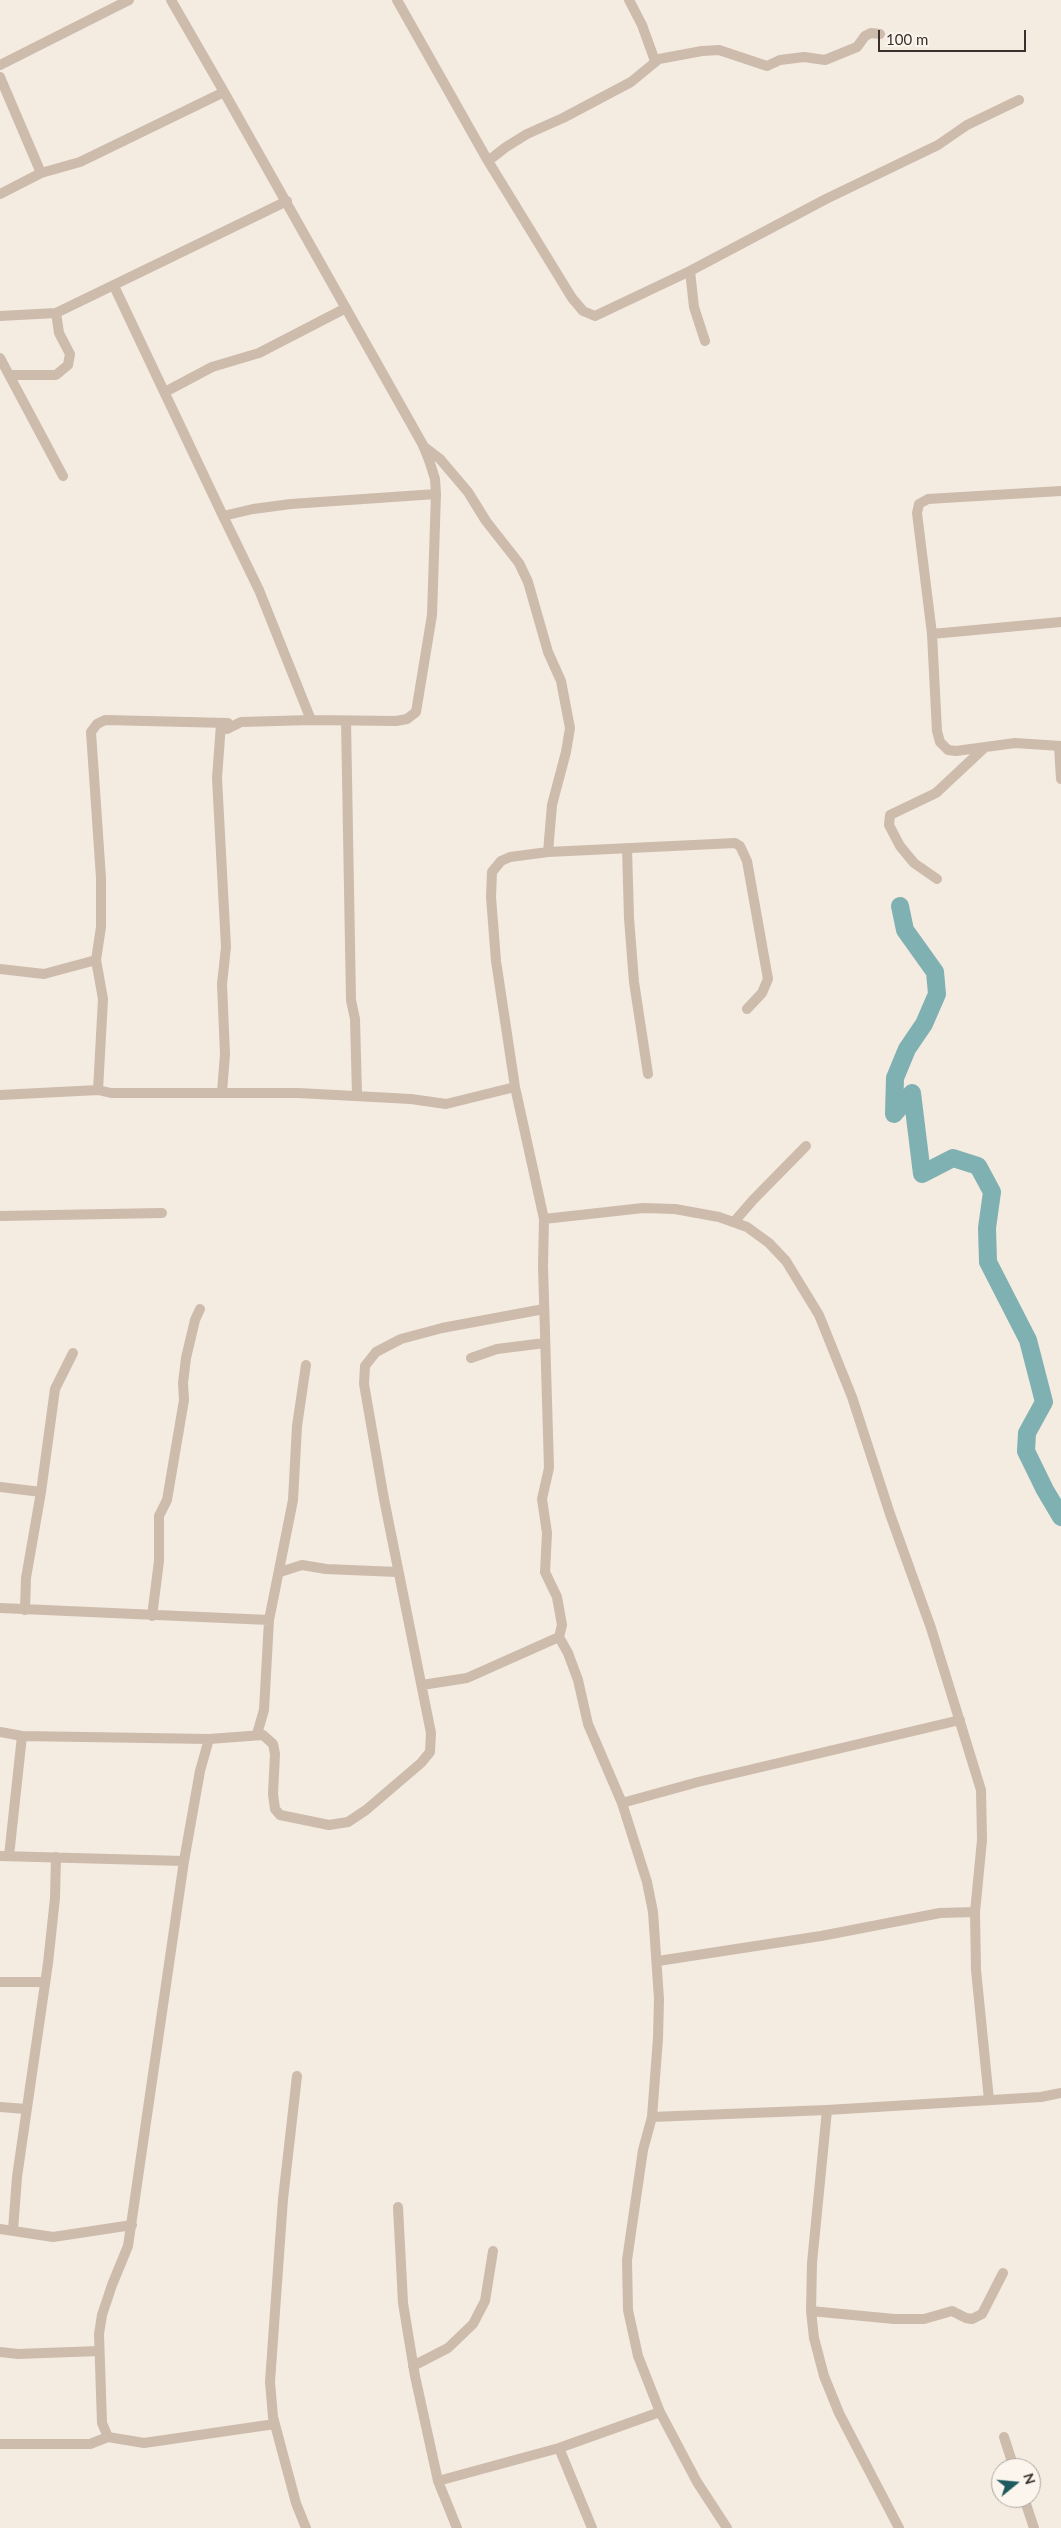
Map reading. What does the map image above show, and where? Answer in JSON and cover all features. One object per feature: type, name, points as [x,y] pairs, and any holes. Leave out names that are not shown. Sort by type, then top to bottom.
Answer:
[{"type":"street","points":[[0,65],[129,0]]},
{"type":"street","points":[[98,1090],[103,999],[96,960],[101,927],[101,878],[91,732],[97,724],[105,720],[234,724],[311,720],[396,721],[407,719],[416,712],[432,615],[436,494],[435,479],[422,446],[287,201],[171,0]]},
{"type":"street","points":[[397,0],[488,161],[572,298],[589,316],[607,312],[690,271],[826,199],[938,144],[967,125],[1020,100]]},
{"type":"street","points":[[628,0],[642,24],[655,62]]},
{"type":"street","points":[[488,161],[527,134],[564,118],[631,82],[655,62],[702,51],[718,50],[767,66],[780,60],[804,57],[825,60],[857,47],[865,36],[871,33],[880,34]]},
{"type":"street","points":[[0,77],[41,173]]},
{"type":"street","points":[[0,194],[41,173],[80,162],[224,92]]},
{"type":"street","points":[[0,316],[56,313],[287,201]]},
{"type":"street","points":[[690,271],[694,307],[705,341]]},
{"type":"street","points":[[114,286],[259,590],[311,720]]},
{"type":"street","points":[[165,392],[212,367],[259,353],[281,344],[346,308]]},
{"type":"street","points":[[9,375],[56,375],[68,365],[70,354],[59,333],[56,313]]},
{"type":"street","points":[[1,363],[63,476]]},
{"type":"street","points":[[422,446],[440,459],[468,492],[486,521],[519,564],[528,582],[548,652],[561,681],[570,728],[566,752],[552,805],[548,852]]},
{"type":"street","points":[[1061,491],[928,499],[919,504],[917,513],[932,634],[938,738],[948,750],[983,749],[1016,743],[1060,746],[1061,779]]},
{"type":"street","points":[[223,516],[253,509],[291,504],[436,494]]},
{"type":"street","points":[[932,634],[1061,622]]},
{"type":"street","points":[[346,721],[351,1000],[355,1019],[357,1095]]},
{"type":"street","points":[[222,1092],[225,1054],[222,984],[226,947],[221,821],[217,778],[221,724],[227,729],[234,724]]},
{"type":"street","points":[[937,879],[914,863],[900,846],[889,826],[890,816],[912,803],[927,799],[983,749]]},
{"type":"street","points":[[727,2528],[698,2482],[660,2412],[638,2356],[628,2310],[627,2260],[631,2224],[643,2150],[652,2117],[659,1999],[658,1961],[653,1912],[647,1882],[622,1803],[588,1724],[578,1680],[568,1653],[559,1636],[562,1624],[557,1597],[546,1572],[547,1533],[542,1499],[549,1468],[544,1309],[544,1220],[515,1087],[496,961],[491,898],[492,872],[501,861],[510,857],[548,852],[735,843],[740,846],[747,861],[768,979],[762,993],[747,1009]]},
{"type":"street","points":[[627,848],[629,918],[634,982],[648,1074]]},
{"type":"street","points":[[0,969],[44,974],[96,960]]},
{"type":"street","points":[[0,1095],[98,1090],[112,1093],[222,1092],[357,1095],[446,1104],[515,1087]]},
{"type":"street","points":[[734,1222],[806,1146]]},
{"type":"street","points":[[544,1220],[643,1208],[675,1209],[734,1222],[747,1227],[769,1243],[786,1262],[819,1315],[852,1397],[960,1720],[981,1790],[982,1840],[975,1912],[976,1970],[989,2100]]},
{"type":"street","points":[[0,1216],[162,1213]]},
{"type":"street","points":[[152,1616],[159,1561],[159,1516],[167,1500],[184,1400],[183,1383],[186,1358],[195,1320],[200,1309]]},
{"type":"street","points":[[0,1732],[22,1736],[210,1739],[263,1735],[273,1744],[275,1754],[273,1794],[276,1809],[280,1815],[329,1826],[348,1822],[406,1776],[430,1752],[431,1733],[397,1572],[364,1384],[365,1366],[376,1352],[401,1339],[442,1328],[544,1309]]},
{"type":"street","points":[[471,1358],[496,1349],[546,1344]]},
{"type":"street","points":[[25,1610],[26,1578],[41,1492],[55,1389],[73,1353]]},
{"type":"street","points":[[257,1734],[264,1710],[269,1620],[293,1500],[297,1426],[306,1365]]},
{"type":"street","points":[[0,1487],[41,1492]]},
{"type":"street","points":[[280,1572],[302,1565],[326,1569],[397,1572]]},
{"type":"street","points":[[0,1608],[269,1620]]},
{"type":"street","points":[[422,1685],[467,1678],[559,1636]]},
{"type":"street","points":[[622,1803],[698,1782],[960,1720]]},
{"type":"street","points":[[22,1736],[4,1856],[184,1861]]},
{"type":"street","points":[[108,2437],[102,2423],[99,2351],[102,2315],[128,2246],[132,2225],[184,1861],[200,1772],[210,1739]]},
{"type":"street","points":[[13,2230],[26,2108],[55,1898],[56,1857]]},
{"type":"street","points":[[658,1961],[821,1936],[940,1913],[975,1912]]},
{"type":"street","points":[[0,1982],[44,1982]]},
{"type":"street","points":[[297,2076],[283,2199],[270,2382],[275,2424],[296,2503],[306,2528]]},
{"type":"street","points":[[652,2117],[827,2110],[989,2100],[1061,2093]]},
{"type":"street","points":[[0,2107],[26,2108]]},
{"type":"street","points":[[827,2110],[812,2262],[811,2312],[824,2376],[836,2404],[899,2528]]},
{"type":"street","points":[[398,2207],[403,2304],[413,2366],[438,2481],[457,2528]]},
{"type":"street","points":[[0,2229],[53,2237],[132,2225]]},
{"type":"street","points":[[413,2366],[448,2348],[473,2324],[485,2300],[493,2251]]},
{"type":"street","points":[[811,2312],[924,2319],[952,2311],[972,2319],[982,2314],[1003,2273]]},
{"type":"street","points":[[0,2352],[18,2354],[99,2351]]},
{"type":"street","points":[[438,2481],[559,2448],[660,2412]]},
{"type":"street","points":[[0,2444],[90,2444],[108,2437],[144,2443],[275,2424]]},
{"type":"street","points":[[1004,2438],[1011,2458]]},
{"type":"street","points":[[559,2448],[592,2528]]},
{"type":"street","points":[[1027,2508],[1034,2528]]},
{"type":"waterway","points":[[900,906],[905,930],[935,972],[937,994],[924,1024],[907,1049],[895,1078],[894,1114],[912,1093],[922,1174],[953,1158],[978,1166],[992,1192],[987,1228],[988,1262],[1028,1340],[1044,1402],[1027,1433],[1026,1451],[1061,1517]]}]
